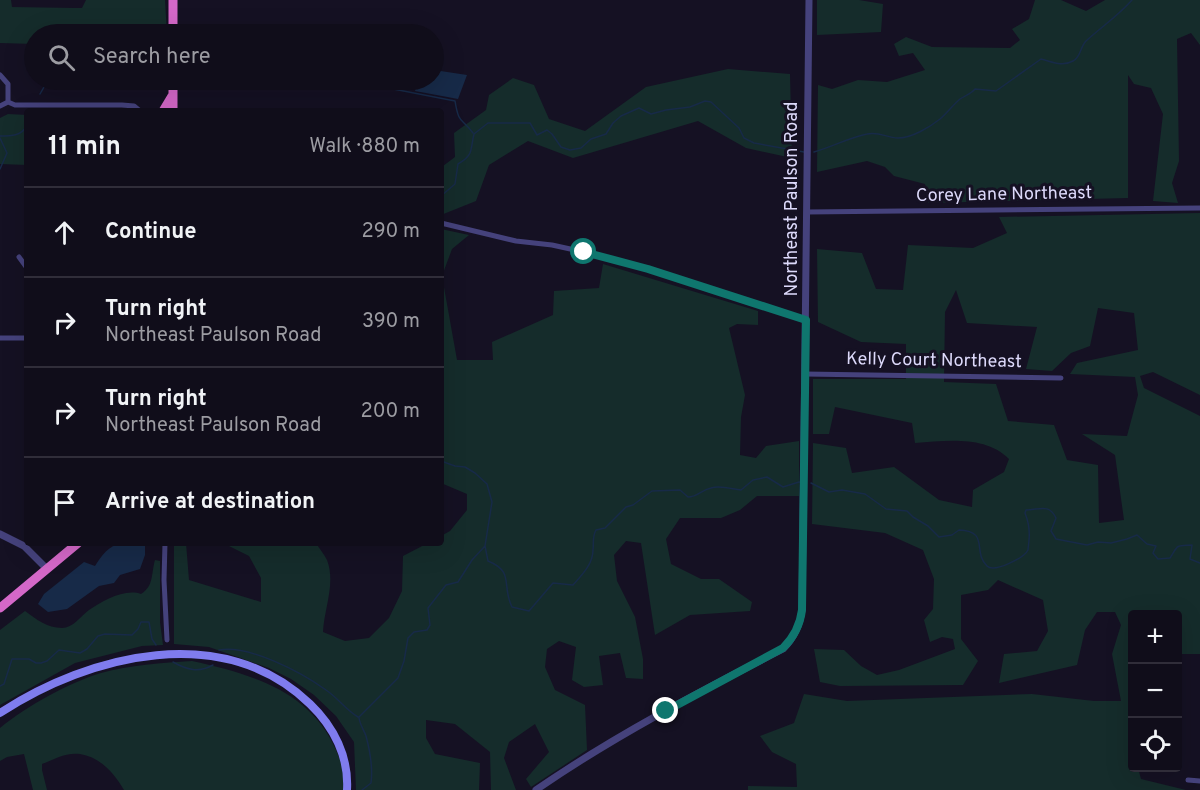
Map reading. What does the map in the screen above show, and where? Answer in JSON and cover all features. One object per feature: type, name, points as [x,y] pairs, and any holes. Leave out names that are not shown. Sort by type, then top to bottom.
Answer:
[{"type":"highway","points":[[173,0],[173,24]]},
{"type":"highway","points":[[173,90],[173,108]]},
{"type":"highway","points":[[165,108],[173,94]]},
{"type":"highway","points":[[0,608],[74,546]]},
{"type":"main road","points":[[0,713],[55,682],[119,662],[174,653],[218,658],[268,675],[293,690],[313,707],[332,731],[341,748],[346,769],[347,790]]},
{"type":"street","name":"Northeast Paulson Road","points":[[536,790],[658,715],[783,648],[794,636],[798,626],[802,610],[809,0]]},
{"type":"street","points":[[0,75],[8,84],[8,102]]},
{"type":"street","points":[[0,106],[8,102],[15,105],[122,105],[136,108]]},
{"type":"street","name":"Corey Lane Northeast","points":[[807,212],[1200,208]]},
{"type":"street","points":[[444,224],[516,241],[575,249],[648,269],[806,320]]},
{"type":"street","points":[[19,257],[24,264]]},
{"type":"street","points":[[0,338],[24,338]]},
{"type":"street","name":"Kelly Court Northeast","points":[[806,374],[1061,378]]},
{"type":"street","points":[[0,534],[24,546],[47,569]]},
{"type":"street","points":[[165,546],[167,640]]},
{"type":"street","points":[[1188,780],[1200,780]]},
{"type":"green space","points":[[0,0],[11,0],[12,7],[82,8],[86,0],[165,0],[166,24],[24,24],[24,44],[0,43]]},
{"type":"green space","points":[[817,0],[859,0],[883,4],[881,32],[817,35]]},
{"type":"green space","points":[[1035,0],[1061,0],[1086,11],[1105,0],[1200,0],[1200,45],[1191,33],[1177,39],[1179,161],[1172,183],[1178,203],[1153,201],[1163,114],[1151,88],[1134,84],[1128,75],[1128,198],[928,203],[925,184],[894,176],[885,167],[867,161],[817,172],[818,85],[832,89],[858,80],[887,82],[925,70],[913,53],[899,56],[894,44],[906,37],[932,47],[1010,48],[1020,40],[1012,29],[1029,19]]},
{"type":"green space","points":[[728,69],[790,74],[792,158],[746,148],[698,121],[573,158],[528,141],[489,165],[476,201],[444,214],[444,165],[455,157],[454,133],[486,110],[489,95],[513,78],[534,85],[549,119],[585,131],[646,87]]},
{"type":"green space","points":[[8,114],[24,115],[24,165],[0,164],[0,118]]},
{"type":"green space","points":[[1200,213],[1200,395],[1153,372],[1140,376],[1144,388],[1200,416],[1200,654],[1182,654],[1182,610],[1128,610],[1128,772],[1139,772],[1141,779],[1186,790],[748,790],[748,786],[797,787],[796,764],[772,752],[760,736],[794,723],[804,694],[847,701],[1032,694],[1094,701],[1121,701],[1112,654],[1121,625],[1115,612],[1097,612],[1085,630],[1077,665],[999,683],[1004,654],[1037,651],[1048,631],[1043,600],[998,580],[988,590],[961,595],[961,639],[978,661],[963,685],[840,686],[820,682],[814,649],[844,650],[861,666],[877,675],[899,670],[955,649],[953,639],[942,637],[930,642],[924,620],[933,609],[934,579],[923,550],[885,533],[812,524],[813,443],[846,448],[852,473],[894,467],[939,500],[972,507],[973,490],[1004,472],[1009,459],[989,446],[977,443],[952,441],[915,443],[912,423],[835,407],[829,434],[813,434],[813,379],[906,379],[906,344],[861,342],[818,322],[817,249],[862,253],[876,289],[903,290],[908,245],[973,248],[1007,233],[999,217]],"holes":[[[956,290],[967,323],[1037,327],[1026,369],[1052,371],[1071,353],[1090,346],[1098,308],[1134,313],[1138,350],[1077,363],[1070,374],[1135,377],[1138,395],[1127,436],[1082,434],[1115,455],[1124,520],[1099,523],[1098,465],[1067,460],[1054,425],[1008,421],[996,384],[944,382],[945,312]]]},
{"type":"green space","points":[[444,230],[469,235],[452,249],[444,271]]},
{"type":"green space","points":[[603,264],[758,311],[758,325],[737,324],[729,328],[745,395],[741,417],[740,455],[756,458],[766,446],[799,441],[799,496],[757,496],[740,510],[721,518],[680,518],[666,539],[671,564],[701,579],[719,579],[752,602],[750,611],[690,615],[655,635],[641,543],[626,541],[614,555],[617,581],[635,617],[643,659],[643,679],[626,678],[620,653],[599,656],[603,685],[584,687],[572,680],[576,647],[559,641],[547,649],[545,667],[555,690],[585,705],[587,750],[531,787],[526,779],[549,752],[535,724],[509,742],[504,758],[516,790],[491,790],[490,752],[455,724],[426,720],[426,738],[435,754],[480,763],[479,790],[356,790],[354,742],[336,716],[314,695],[291,679],[269,668],[209,647],[174,644],[174,546],[186,546],[189,580],[261,602],[261,578],[249,556],[229,546],[318,546],[327,560],[330,578],[323,632],[345,641],[369,638],[389,618],[402,591],[403,556],[422,546],[444,546],[444,534],[450,531],[467,510],[467,494],[444,484],[444,287],[457,360],[493,360],[492,342],[553,315],[554,291],[599,288]]},
{"type":"green space","points":[[155,560],[160,561],[160,622],[163,645],[142,646],[75,663],[0,705],[0,630],[25,611],[47,625],[57,628],[66,627],[107,599],[121,594],[141,594],[150,583]]},
{"type":"green space","points":[[192,661],[256,679],[294,699],[311,713],[325,729],[336,750],[344,774],[343,790],[124,790],[111,772],[94,758],[70,754],[42,764],[47,790],[33,790],[24,754],[7,757],[0,761],[0,728],[62,689],[88,677],[112,670]]},
{"type":"water","points":[[444,72],[467,75],[458,99],[415,91],[444,90]]},
{"type":"water","points":[[114,546],[145,546],[145,555],[140,569],[120,575],[114,583],[99,586],[67,609],[48,612],[38,604],[44,594],[84,562],[95,566]]},
{"type":"waterway","points":[[814,152],[867,134],[875,133],[898,138],[909,136],[936,122],[960,99],[975,89],[996,91],[1041,59],[1053,63],[1069,63],[1078,57],[1086,41],[1132,0]]},
{"type":"waterway","points":[[40,94],[42,90]]},
{"type":"waterway","points":[[398,90],[455,101],[459,117],[473,133]]},
{"type":"waterway","points":[[444,193],[455,184],[458,164],[469,155],[474,134],[488,123],[530,123],[537,135],[547,130],[561,147],[570,150],[581,148],[591,139],[606,134],[621,116],[639,108],[651,114],[690,107],[705,101],[711,102],[739,128],[744,138],[754,143],[804,152]]},
{"type":"waterway","points":[[0,136],[19,134],[24,130]]},
{"type":"waterway","points":[[0,138],[7,153],[0,169]]},
{"type":"waterway","points":[[359,717],[398,678],[408,638],[414,632],[427,630],[430,625],[428,608],[446,585],[458,582],[472,560],[485,546],[492,502],[487,484],[465,467],[444,462]]},
{"type":"waterway","points":[[485,546],[488,561],[496,565],[505,575],[512,607],[529,611],[553,583],[573,585],[591,560],[596,530],[605,528],[626,507],[633,505],[652,491],[680,490],[688,497],[715,487],[741,490],[753,480],[767,477],[783,487],[799,482]]},
{"type":"waterway","points":[[811,483],[829,492],[842,490],[865,494],[886,509],[907,511],[939,537],[952,535],[959,530],[968,531],[978,538],[983,560],[991,568],[1009,564],[1028,550],[1029,533],[1026,510],[1043,508],[1050,510],[1056,518],[1051,531],[1056,539],[1087,545],[1098,542],[1111,543],[1137,535],[1147,544],[1156,546],[1153,553],[1158,559],[1170,558],[1178,547],[1192,545],[1190,559],[1200,563]]},
{"type":"waterway","points":[[0,686],[4,684],[12,659],[29,659],[41,663],[47,661],[59,650],[80,653],[87,649],[98,636],[132,635],[141,622],[149,622],[152,639],[156,645]]},
{"type":"waterway","points":[[219,650],[245,652],[275,661],[326,690],[358,717]]},
{"type":"waterway","points":[[173,662],[193,670],[213,665]]},
{"type":"waterway","points":[[359,718],[366,736],[372,771],[371,783],[362,790]]},
{"type":"route","points":[[584,252],[648,269],[806,320],[802,610],[796,632],[783,648],[666,711]]}]
